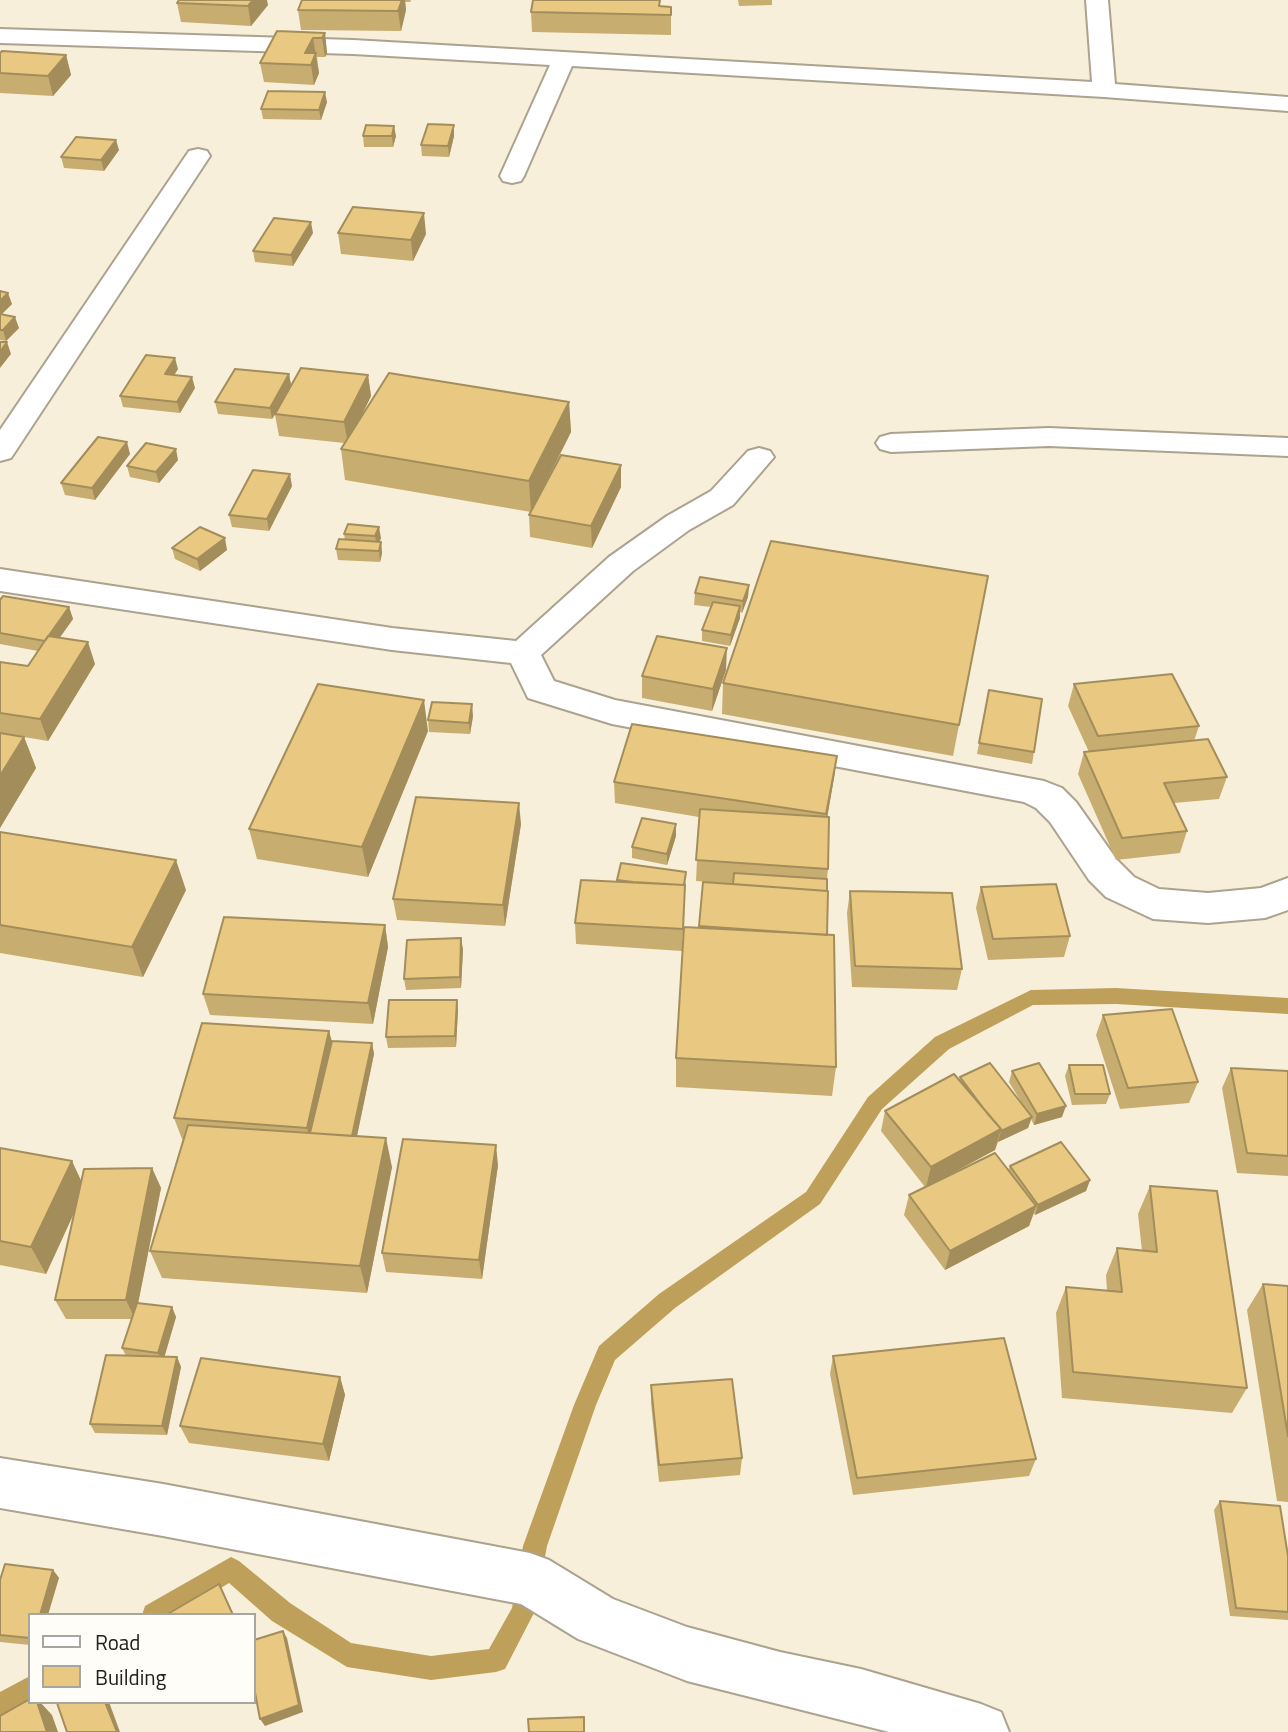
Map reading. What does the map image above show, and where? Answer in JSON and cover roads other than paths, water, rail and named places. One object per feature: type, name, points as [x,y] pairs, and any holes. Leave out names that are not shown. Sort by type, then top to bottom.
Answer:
[{"type":"street","points":[[1097,0],[1104,90]]},
{"type":"street","points":[[0,36],[353,47],[1104,90],[1288,104]]},
{"type":"street","points":[[512,176],[564,59]]},
{"type":"street","points":[[0,452],[198,156]]},
{"type":"street","points":[[891,443],[1049,438],[1288,447]]},
{"type":"street","points":[[0,580],[137,603],[392,639],[523,653],[621,564],[678,523],[722,498],[759,457]]},
{"type":"street","points":[[523,653],[540,689],[612,712],[1031,790],[1049,798],[1063,812],[1103,870],[1120,887],[1153,904],[1208,908],[1265,903],[1288,893]]},
{"type":"street","points":[[0,1483],[163,1510],[403,1557],[530,1578],[597,1620],[687,1654],[780,1679],[860,1696],[981,1732]]},
{"type":"waterway","points":[[157,1613],[231,1569],[281,1612],[347,1655],[431,1668],[496,1660],[523,1611],[535,1546],[585,1405],[607,1353],[667,1301],[813,1198],[875,1103],[942,1043],[1031,998],[1116,996],[1288,1006]]},
{"type":"waterway","points":[[0,1706],[28,1689]]}]
